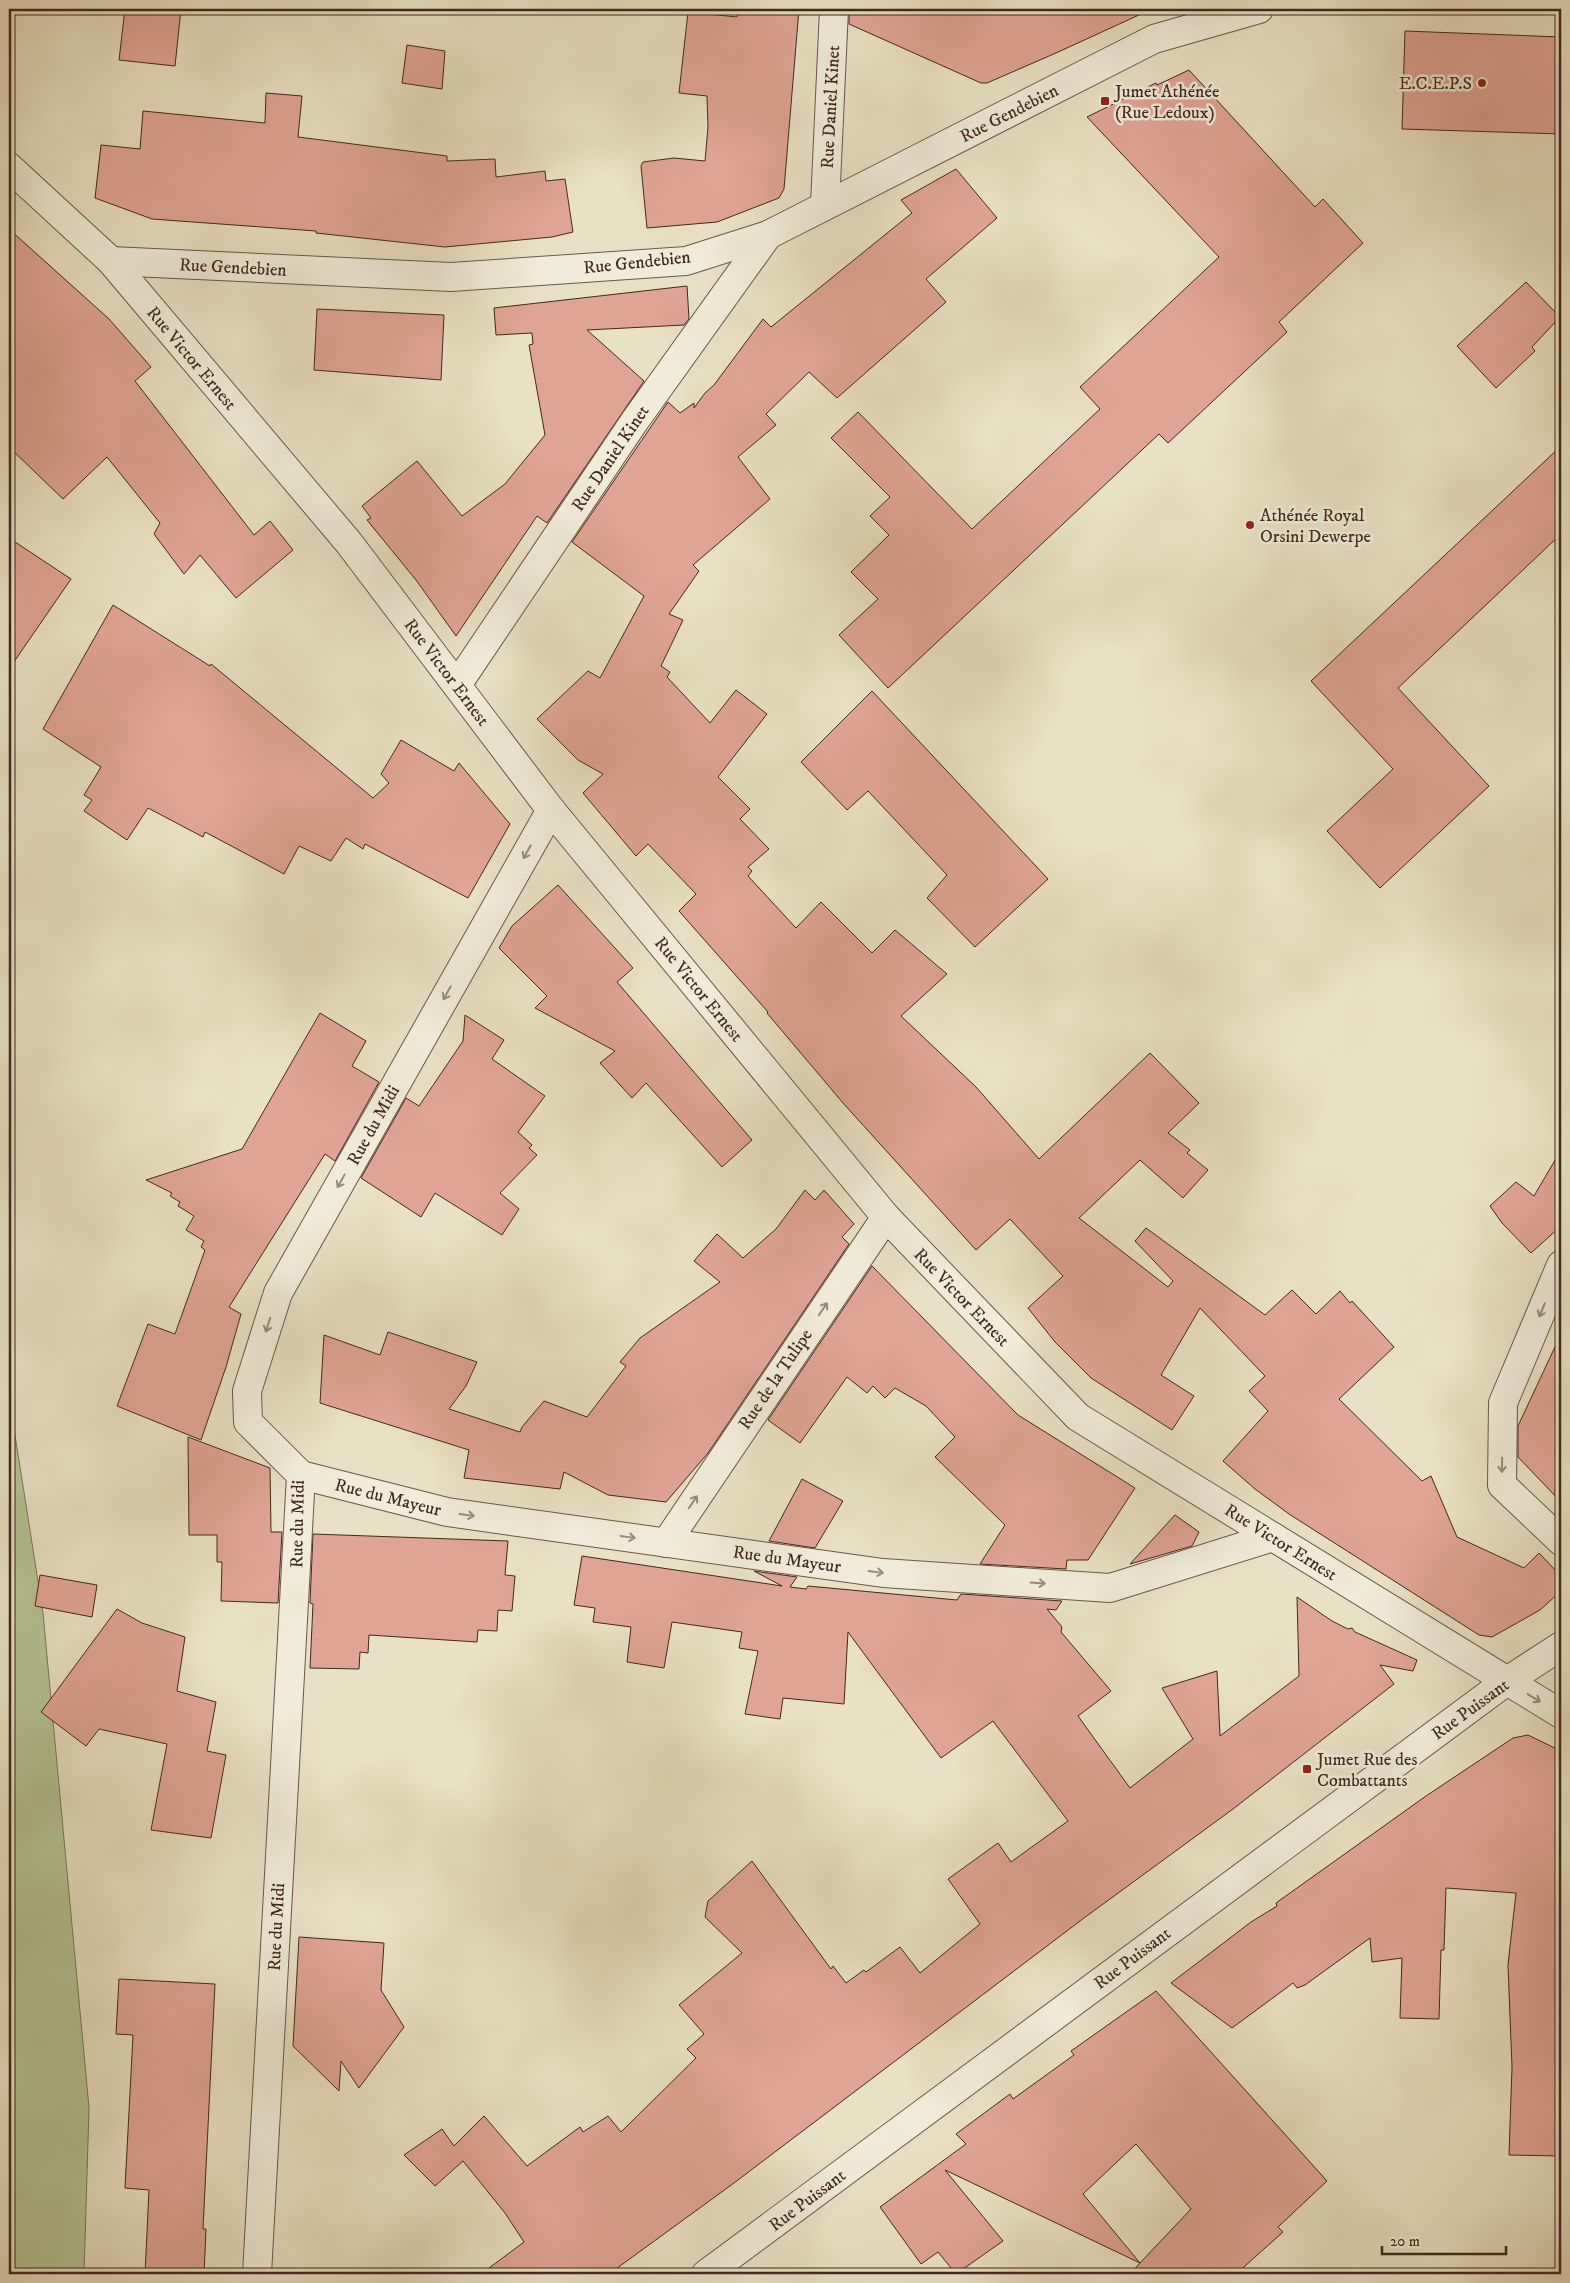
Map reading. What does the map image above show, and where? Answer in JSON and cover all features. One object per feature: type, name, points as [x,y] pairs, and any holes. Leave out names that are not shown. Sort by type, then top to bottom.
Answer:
[{"type":"street","name":"Rue Daniel Kinet","points":[[825,205],[834,9]]},
{"type":"street","name":"Rue Gendebien","points":[[111,261],[451,277],[686,261],[768,235],[1154,39],[1259,9]]},
{"type":"street","name":"Rue Victor Ernest","points":[[9,167],[111,261],[349,543],[551,810],[886,1217],[1078,1417],[1561,1714]]},
{"type":"street","name":"Rue Daniel Kinet","points":[[456,685],[634,422],[768,235]]},
{"type":"street","name":"Rue du Midi","points":[[257,2274],[301,1475],[248,1422],[247,1391],[278,1293],[551,810]]},
{"type":"street","name":"Rue de la Tulipe","points":[[666,1543],[886,1217]]},
{"type":"street","points":[[1561,1266],[1503,1403],[1502,1485],[1561,1541]]},
{"type":"street","name":"Rue du Mayeur","points":[[301,1475],[447,1512],[666,1543],[883,1573],[1110,1588],[1273,1537]]},
{"type":"street","name":"Rue Puissant","points":[[706,2274],[1507,1681],[1561,1646]]},
{"type":"green space","points":[[9,1397],[43,1613],[89,2108],[84,2274],[9,2274]]},
{"type":"building","points":[[125,9],[181,9],[175,66],[119,60]]},
{"type":"building","points":[[738,9],[799,9],[784,189],[779,198],[717,222],[647,228],[641,166],[643,162],[674,158],[705,161],[708,127],[707,96],[679,93],[688,12],[737,17]]},
{"type":"building","points":[[849,9],[1152,9],[987,83],[981,83],[849,24]]},
{"type":"building","name":"E.C.E.P.S","points":[[1405,31],[1561,37],[1561,134],[1402,129]]},
{"type":"building","points":[[407,45],[445,51],[442,89],[402,83]]},
{"type":"building","points":[[1189,70],[1315,207],[1323,199],[1363,243],[1279,322],[1287,332],[1168,443],[1159,434],[888,688],[839,635],[878,599],[851,572],[889,535],[870,516],[890,497],[831,438],[858,412],[972,529],[1100,409],[1080,387],[1219,257],[1087,117],[1156,83],[1157,85]]},
{"type":"building","points":[[266,93],[302,96],[298,137],[447,156],[447,161],[495,159],[496,177],[545,171],[546,181],[565,179],[573,232],[552,237],[445,247],[316,233],[316,231],[152,219],[95,198],[101,145],[140,149],[143,111],[265,123]]},
{"type":"building","points":[[956,169],[997,218],[926,279],[946,302],[837,398],[809,372],[766,414],[776,425],[738,457],[770,499],[693,565],[699,571],[669,614],[683,620],[661,666],[670,672],[667,677],[710,723],[736,690],[767,714],[718,777],[750,809],[740,819],[769,849],[748,867],[752,871],[748,876],[796,928],[821,902],[872,953],[895,930],[947,974],[901,1016],[976,1087],[1039,1159],[1150,1053],[1199,1103],[1168,1133],[1190,1150],[1187,1153],[1208,1170],[1183,1198],[1140,1160],[1079,1218],[1168,1287],[1173,1281],[1135,1241],[1146,1228],[1265,1315],[1292,1290],[1316,1314],[1340,1291],[1350,1303],[1352,1301],[1394,1347],[1339,1399],[1422,1481],[1431,1476],[1457,1537],[1524,1568],[1539,1553],[1561,1576],[1560,1592],[1540,1610],[1492,1637],[1479,1635],[1289,1514],[1255,1489],[1223,1461],[1268,1411],[1249,1391],[1265,1376],[1200,1308],[1161,1375],[1194,1396],[1172,1430],[1091,1378],[1055,1342],[1028,1308],[1063,1276],[1010,1219],[976,1250],[843,1103],[768,1012],[679,911],[696,894],[648,844],[636,856],[583,793],[603,774],[578,760],[537,719],[588,671],[600,678],[644,596],[572,542],[668,402],[680,413],[694,403],[694,408],[705,393],[714,385],[763,319],[771,327],[912,213],[901,200]]},
{"type":"building","points":[[9,229],[109,319],[151,367],[135,381],[254,535],[270,521],[293,550],[236,598],[200,555],[184,574],[154,534],[160,523],[107,457],[63,499],[9,447]]},
{"type":"building","points":[[1526,282],[1560,317],[1532,347],[1535,351],[1496,388],[1457,346]]},
{"type":"building","points":[[687,286],[689,319],[684,325],[587,330],[644,381],[547,523],[537,516],[456,636],[416,580],[367,520],[371,518],[362,506],[417,461],[462,516],[505,484],[545,435],[529,345],[533,344],[532,333],[496,335],[494,308]]},
{"type":"building","points":[[317,309],[444,315],[441,380],[314,370]]},
{"type":"building","points":[[1561,446],[1561,534],[1398,688],[1489,786],[1380,888],[1327,831],[1393,769],[1311,681]]},
{"type":"building","points":[[9,538],[71,579],[9,669]]},
{"type":"building","points":[[113,605],[210,666],[211,664],[373,798],[389,783],[381,774],[401,740],[454,771],[459,763],[510,824],[468,898],[365,844],[363,849],[346,838],[331,861],[299,846],[284,874],[205,832],[203,837],[148,808],[127,840],[84,811],[92,800],[84,795],[101,767],[43,729]]},
{"type":"building","points":[[872,691],[1048,879],[975,947],[927,898],[947,875],[868,791],[847,810],[801,762]]},
{"type":"building","points":[[558,885],[633,968],[617,982],[752,1140],[722,1167],[646,1083],[632,1098],[600,1063],[615,1051],[535,1008],[547,996],[499,948],[512,926]]},
{"type":"building","points":[[320,1013],[366,1041],[352,1066],[379,1082],[335,1161],[325,1154],[229,1307],[241,1314],[226,1367],[201,1440],[117,1406],[148,1324],[175,1334],[205,1250],[201,1247],[204,1241],[186,1230],[194,1216],[178,1206],[180,1202],[170,1196],[172,1193],[146,1180],[242,1149]]},
{"type":"building","points":[[465,1015],[504,1040],[492,1059],[545,1096],[518,1132],[532,1145],[529,1148],[537,1155],[500,1193],[519,1209],[502,1235],[435,1193],[421,1217],[361,1178],[406,1098],[419,1106],[463,1041]]},
{"type":"building","points":[[1561,1150],[1561,1226],[1531,1253],[1502,1223],[1490,1206],[1516,1182],[1534,1196]]},
{"type":"building","points":[[805,1190],[815,1200],[824,1190],[854,1224],[842,1237],[849,1244],[708,1453],[666,1502],[608,1495],[564,1472],[560,1489],[464,1478],[469,1450],[320,1403],[324,1335],[380,1355],[388,1332],[477,1362],[466,1386],[449,1409],[520,1432],[544,1401],[587,1417],[626,1366],[620,1362],[640,1338],[720,1282],[694,1261],[717,1234],[743,1258],[776,1229]]},
{"type":"building","points":[[872,1266],[1018,1415],[1135,1488],[1088,1560],[1067,1560],[1066,1569],[980,1564],[1005,1525],[935,1457],[955,1437],[926,1406],[895,1388],[885,1398],[873,1386],[867,1393],[847,1377],[800,1443],[768,1420]]},
{"type":"building","points":[[1561,1334],[1561,1502],[1518,1457],[1518,1426]]},
{"type":"building","points":[[188,1437],[270,1468],[271,1532],[282,1532],[278,1603],[221,1601],[222,1562],[217,1562],[217,1535],[189,1535]]},
{"type":"building","points":[[802,1479],[843,1501],[815,1548],[769,1541]]},
{"type":"building","points":[[1175,1515],[1199,1532],[1192,1546],[1130,1564]]},
{"type":"building","points":[[313,1534],[508,1541],[505,1575],[515,1576],[512,1611],[498,1610],[497,1631],[478,1630],[477,1642],[369,1635],[368,1653],[360,1652],[359,1669],[310,1668],[313,1604],[310,1603]]},
{"type":"building","points":[[582,1556],[782,1586],[754,1571],[797,1577],[790,1587],[806,1589],[808,1586],[957,1600],[961,1594],[1062,1601],[1056,1610],[1047,1609],[1062,1627],[1061,1632],[1111,1691],[1078,1716],[1130,1788],[1193,1739],[1162,1688],[1217,1671],[1220,1736],[1299,1676],[1297,1597],[1332,1621],[1348,1629],[1352,1628],[1355,1632],[1417,1660],[1413,1671],[1380,1665],[1394,1684],[1233,1809],[1084,1918],[734,2183],[609,2274],[481,2274],[524,2242],[505,2213],[463,2161],[435,2186],[404,2155],[442,2129],[454,2146],[484,2116],[527,2166],[580,2127],[583,2132],[608,2116],[621,2132],[696,2058],[687,2049],[704,2034],[679,2005],[742,1953],[705,1917],[708,1901],[752,1861],[831,1969],[833,1966],[846,1983],[864,1970],[866,1972],[900,1947],[920,1973],[980,1924],[948,1879],[998,1843],[1011,1862],[1068,1821],[993,1721],[941,1758],[848,1632],[844,1704],[783,1698],[780,1719],[745,1714],[758,1651],[739,1648],[742,1632],[672,1622],[664,1668],[627,1662],[631,1627],[593,1622],[595,1608],[574,1605]]},
{"type":"building","points":[[40,1575],[97,1585],[92,1617],[35,1606]]},
{"type":"building","points":[[117,1609],[142,1623],[185,1637],[177,1691],[216,1702],[207,1751],[226,1755],[211,1838],[151,1830],[167,1744],[99,1729],[86,1746],[41,1712]]},
{"type":"building","points":[[1528,1735],[1561,1751],[1561,2156],[1509,2155],[1512,2067],[1508,1965],[1516,1893],[1446,1888],[1444,1950],[1441,1950],[1439,2019],[1400,2018],[1402,1958],[1372,1962],[1370,1938],[1305,1985],[1297,1988],[1293,1983],[1232,2028],[1171,1983],[1251,1922],[1277,1906],[1276,1903],[1426,1796],[1513,1738]]},
{"type":"building","points":[[299,1937],[384,1943],[381,1990],[404,2027],[359,2088],[341,2061],[339,2091],[293,2046]]},
{"type":"building","points":[[119,1979],[215,1984],[203,2229],[206,2229],[204,2274],[145,2274],[149,2190],[125,2188],[133,2035],[116,2034]]},
{"type":"building","points":[[1156,1991],[1327,2181],[1278,2227],[1283,2232],[1236,2274],[1130,2274],[1140,2263],[945,2170],[1003,2241],[956,2274],[938,2252],[921,2264],[880,2207],[966,2144],[956,2134],[1010,2094],[1013,2099],[1074,2055],[1071,2051]],"holes":[[[1136,2144],[1191,2209],[1140,2263],[1083,2194]]]},
{"type":"place","name":"E.C.E.P.S","points":[[1482,83]]},
{"type":"place","name":"Jumet Athénée (Rue Ledoux)","points":[[1105,101]]},
{"type":"place","name":"Athénée Royal Orsini Dewerpe","points":[[1250,525]]},
{"type":"place","name":"Jumet Rue des Combattants","points":[[1307,1769]]}]
